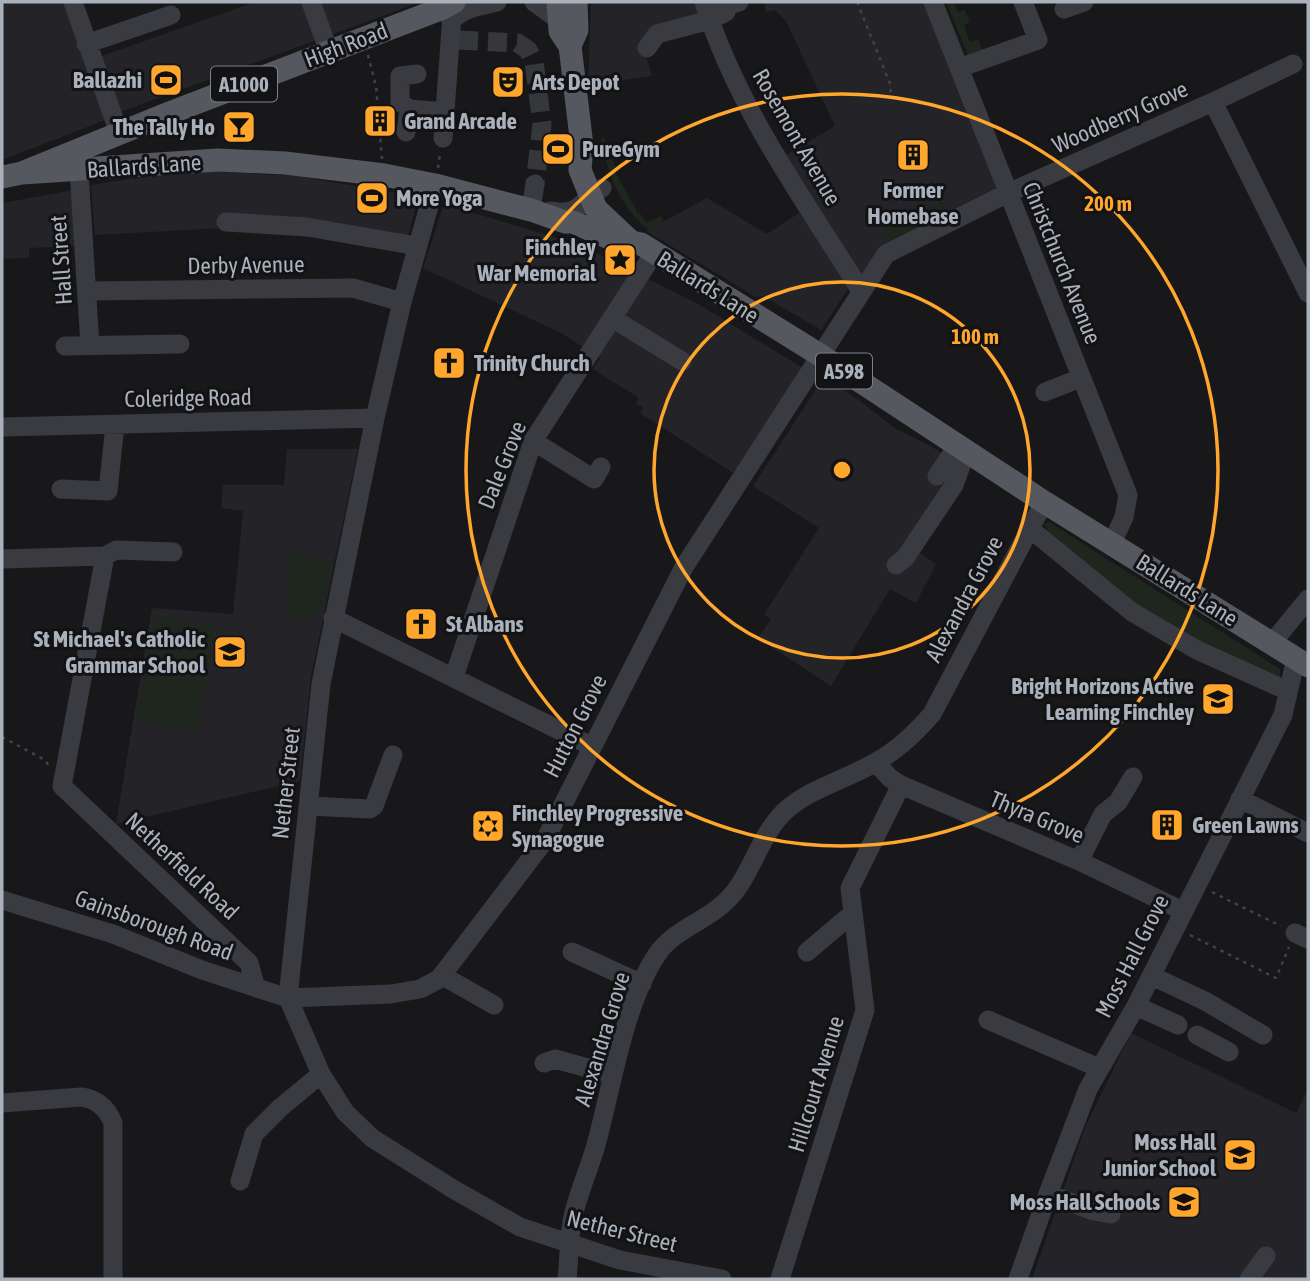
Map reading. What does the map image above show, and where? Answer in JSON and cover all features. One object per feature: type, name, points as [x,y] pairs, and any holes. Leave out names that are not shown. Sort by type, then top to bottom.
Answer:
[{"type":"main road","points":[[570,46],[577,30],[576,2]]},
{"type":"main road","points":[[558,11],[560,31],[570,46],[582,146],[580,170],[599,199],[642,247]]},
{"type":"main road","name":"High Road","points":[[12,175],[364,38],[453,26]]},
{"type":"main road","points":[[115,135],[109,154],[112,159],[125,166]]},
{"type":"main road","name":"Ballards Lane","points":[[12,175],[125,166],[260,160],[384,175],[435,185],[530,209],[642,247],[820,355],[1044,502],[1302,662]]},
{"type":"main road","points":[[573,222],[599,199]]},
{"type":"street","points":[[73,2],[115,135]]},
{"type":"street","points":[[310,2],[329,52]]},
{"type":"street","points":[[443,138],[453,26],[466,10],[496,2]]},
{"type":"street","points":[[534,2],[558,11]]},
{"type":"street","points":[[647,48],[657,34],[707,11],[726,12],[724,6],[738,2]]},
{"type":"street","name":"Christchurch Avenue","points":[[933,2],[1128,495],[1124,517],[1112,543]]},
{"type":"street","points":[[959,68],[1038,40],[1023,2]]},
{"type":"street","points":[[1064,9],[1084,2]]},
{"type":"street","points":[[86,44],[176,6]]},
{"type":"street","name":"Rosemont Avenue","points":[[707,11],[719,49],[763,137],[861,291]]},
{"type":"street","name":"Woodberry Grove","points":[[820,355],[887,254],[1008,193],[1293,64]]},
{"type":"street","points":[[417,74],[400,76],[400,102],[409,109],[445,112]]},
{"type":"street","points":[[1213,102],[1308,292]]},
{"type":"street","points":[[406,132],[409,109]]},
{"type":"street","name":"Hall Street","points":[[79,171],[90,345]]},
{"type":"street","points":[[533,184],[530,209],[566,213],[599,199]]},
{"type":"street","name":"Nether Street","points":[[435,185],[402,302],[375,418],[321,684],[288,998],[321,1074],[345,1112],[372,1138],[520,1227],[620,1260],[722,1279]]},
{"type":"street","points":[[226,222],[307,227],[417,246]]},
{"type":"street","name":"Dale Grove","points":[[454,677],[533,441],[612,318],[642,247]]},
{"type":"street","name":"Derby Avenue","points":[[88,291],[353,288],[402,302]]},
{"type":"street","points":[[612,318],[682,361]]},
{"type":"street","points":[[65,346],[180,344]]},
{"type":"street","name":"Hutton Grove","points":[[288,998],[391,994],[420,989],[443,976],[545,840],[684,567],[820,355]]},
{"type":"street","points":[[1045,392],[1081,378]]},
{"type":"street","name":"Coleridge Road","points":[[2,427],[375,418]]},
{"type":"street","points":[[61,489],[108,491],[115,425]]},
{"type":"street","points":[[533,441],[594,479],[601,467]]},
{"type":"street","points":[[937,475],[961,449]]},
{"type":"street","points":[[896,565],[905,558],[954,485],[961,449]]},
{"type":"street","name":"Alexandra Grove","points":[[567,1279],[572,1222],[596,1145],[612,1075],[642,984],[658,953],[669,941],[711,915],[737,890],[763,842],[783,814],[805,796],[876,762],[909,739],[932,714],[1044,502]]},
{"type":"street","points":[[1029,528],[1132,611],[1197,650],[1288,691]]},
{"type":"street","points":[[2,559],[105,556],[116,550],[173,552]]},
{"type":"street","points":[[62,786],[105,556]]},
{"type":"street","points":[[1272,643],[1308,599]]},
{"type":"street","points":[[334,618],[591,746]]},
{"type":"street","name":"Moss Hall Grove","points":[[1018,1279],[1088,1089],[1152,976],[1283,715],[1288,691],[1302,662]]},
{"type":"street","points":[[310,806],[370,809],[374,806],[393,755]]},
{"type":"street","name":"Thyra Grove","points":[[876,762],[890,778],[901,785],[1079,861],[1179,919]]},
{"type":"street","points":[[1079,861],[1103,814],[1118,802],[1133,777]]},
{"type":"street","name":"Hillcourt Avenue","points":[[780,1279],[864,1010],[850,888],[901,785]]},
{"type":"street","name":"Netherfield Road","points":[[62,786],[249,963],[256,988]]},
{"type":"street","points":[[1240,799],[1308,833]]},
{"type":"street","name":"Gainsborough Road","points":[[2,900],[113,934],[202,970],[288,998]]},
{"type":"street","points":[[807,952],[853,912]]},
{"type":"street","points":[[572,953],[642,984]]},
{"type":"street","points":[[443,976],[494,1005]]},
{"type":"street","points":[[1152,976],[1205,1001],[1263,1035]]},
{"type":"street","points":[[1136,1006],[1178,1025]]},
{"type":"street","points":[[988,1020],[1099,1068]]},
{"type":"street","points":[[1196,1035],[1229,1052]]},
{"type":"street","points":[[544,1063],[555,1059],[612,1075]]},
{"type":"street","points":[[240,1181],[254,1133],[321,1074]]},
{"type":"street","points":[[2,1103],[81,1097],[101,1104],[110,1114],[113,1123],[113,1279]]},
{"type":"street","points":[[1048,1194],[1094,1211],[1111,1214]]},
{"type":"street","points":[[1249,1279],[1266,1256]]},
{"type":"path","points":[[857,2],[891,86],[890,97]]},
{"type":"path","points":[[364,38],[376,86],[384,175]]},
{"type":"path","points":[[435,185],[443,138]]},
{"type":"path","points":[[2,737],[46,760],[62,786]]},
{"type":"path","points":[[1179,919],[1276,978],[1302,936],[1196,884]]},
{"type":"shaded area","points":[[2,2],[63,2],[108,119],[2,160]]},
{"type":"shaded area","points":[[255,2],[420,2],[118,113],[99,57]]},
{"type":"shaded area","points":[[591,2],[704,2],[710,20],[657,34],[645,53],[652,76],[588,85]]},
{"type":"shaded area","points":[[764,2],[931,2],[1008,193],[886,255],[861,291],[783,157],[835,126],[786,21],[775,10],[766,12]]},
{"type":"shaded area","points":[[946,2],[954,2],[958,12],[965,10],[970,22],[964,25],[970,42],[978,39],[984,55],[970,60]]},
{"type":"shaded area","points":[[604,138],[616,169],[614,170],[638,213],[646,223],[661,216],[665,224],[652,232],[624,203],[604,152],[601,139]]},
{"type":"shaded area","points":[[204,171],[297,176],[418,197],[405,249],[298,231],[223,228],[95,235],[91,185],[162,174]]},
{"type":"shaded area","points":[[74,190],[77,246],[29,248],[29,258],[2,259],[2,203]]},
{"type":"shaded area","points":[[707,198],[767,234],[799,213],[852,283],[821,330],[763,296],[756,297],[646,231]]},
{"type":"shaded area","points":[[944,201],[951,217],[889,246],[882,230]]},
{"type":"shaded area","points":[[444,204],[581,245],[698,304],[803,368],[733,473],[640,413],[643,408],[636,403],[639,398],[593,369],[600,358],[563,334],[423,268]]},
{"type":"shaded area","points":[[824,377],[896,429],[932,447],[969,471],[916,550],[936,564],[916,603],[890,589],[831,686],[758,638],[771,619],[764,615],[819,528],[753,486]]},
{"type":"shaded area","name":"St Michael's Catholic Grammar School","points":[[287,449],[358,449],[311,677],[300,781],[116,824],[152,608],[233,614],[243,511],[221,508],[223,485],[284,485]]},
{"type":"shaded area","points":[[1049,522],[1280,669],[1280,677],[1241,665],[1128,601],[1050,537],[1045,524]]},
{"type":"shaded area","points":[[291,553],[334,561],[322,612],[313,611],[311,620],[286,616]]},
{"type":"shaded area","points":[[155,617],[215,626],[198,731],[136,721]]},
{"type":"shaded area","name":"Moss Hall Schools","points":[[1131,1033],[1296,1113],[1308,1089],[1308,1279],[1032,1279],[1086,1125]]},
{"type":"tunnel","points":[[459,40],[518,43],[528,50],[534,62],[542,124],[535,184]]},
{"type":"place","name":"Ballazhi","points":[[166,80]]},
{"type":"place","name":"Arts Depot","points":[[508,82]]},
{"type":"place","name":"Grand Arcade","points":[[380,121]]},
{"type":"place","name":"The Tally Ho","points":[[239,127]]},
{"type":"place","name":"PureGym","points":[[558,149]]},
{"type":"place","name":"Former Homebase","points":[[913,155]]},
{"type":"place","name":"More Yoga","points":[[372,198]]},
{"type":"place","name":"Finchley War Memorial","points":[[620,260]]},
{"type":"place","name":"Trinity Church","points":[[449,363]]},
{"type":"place","name":"St Albans","points":[[421,624]]},
{"type":"place","name":"St Michael's Catholic Grammar School","points":[[230,652]]},
{"type":"place","name":"Bright Horizons Active Learning Finchley","points":[[1218,699]]},
{"type":"place","name":"Green Lawns","points":[[1167,825]]},
{"type":"place","name":"Finchley Progressive Synagogue","points":[[488,826]]},
{"type":"place","name":"Moss Hall Junior School","points":[[1240,1155]]},
{"type":"place","name":"Moss Hall Schools","points":[[1184,1202]]}]
